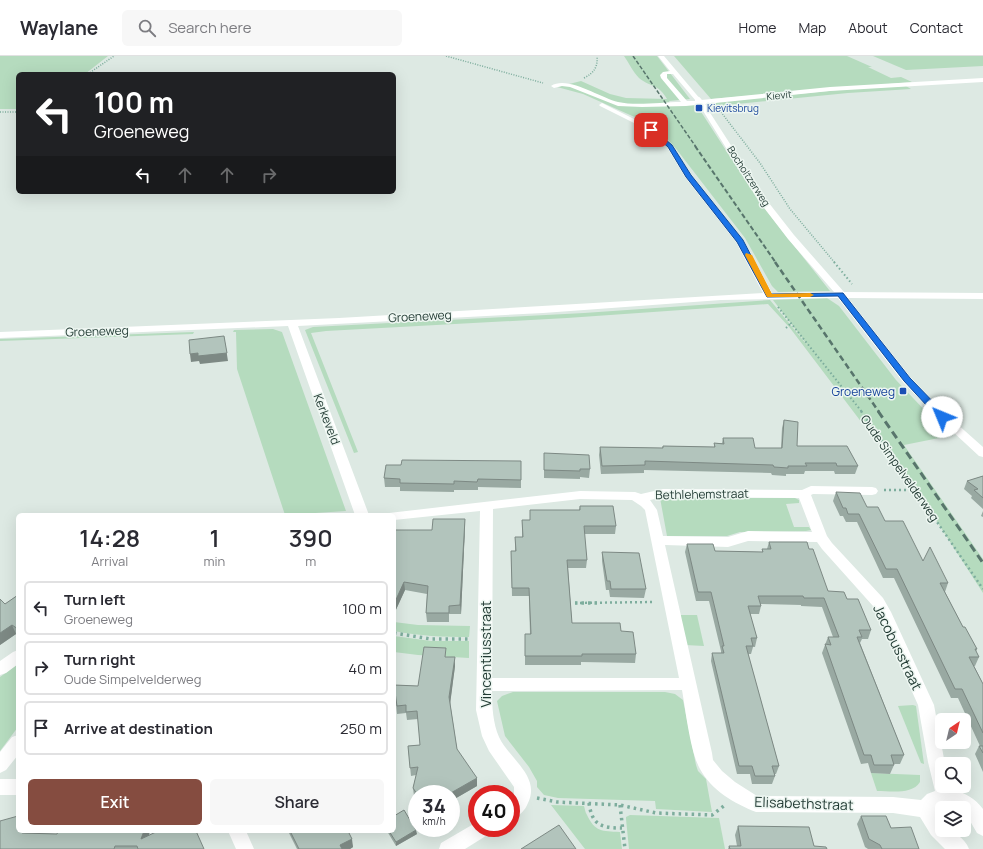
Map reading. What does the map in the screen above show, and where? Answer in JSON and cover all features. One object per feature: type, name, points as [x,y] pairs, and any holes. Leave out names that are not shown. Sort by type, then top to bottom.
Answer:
[{"type":"street","name":"Bocholtzerweg","points":[[661,56],[673,72],[704,106],[762,199],[791,237],[840,294],[915,389],[942,417],[983,452]]},
{"type":"street","points":[[673,72],[666,72],[663,76],[667,84],[686,104]]},
{"type":"street","name":"Kievit","points":[[554,86],[566,85],[621,104],[686,104],[830,89],[983,80]]},
{"type":"street","points":[[554,86],[584,97],[637,121],[664,141],[688,175],[740,241],[769,296]]},
{"type":"street","name":"Groeneweg","points":[[0,335],[553,310],[769,296],[840,294],[861,296],[983,296]]},
{"type":"street","name":"Kerkeveld","points":[[292,323],[361,513]]},
{"type":"street","name":"Bethlehemstraat","points":[[396,516],[580,495],[626,495],[641,498],[663,493],[804,494],[811,490],[872,490]]},
{"type":"street","name":"Jacobusstraat","points":[[804,494],[821,537],[827,546],[878,602],[884,612],[926,705],[939,778],[946,796]]},
{"type":"street","name":"Elisabethstraat","points":[[641,498],[646,502],[651,510],[687,684],[706,765],[713,774],[738,794],[756,804],[893,805],[927,809]]},
{"type":"street","name":"Vincentiusstraat","points":[[487,506],[484,710],[490,736],[495,746],[522,785],[523,794]]},
{"type":"street","points":[[657,540],[728,542],[748,536],[821,537]]},
{"type":"street","points":[[0,669],[16,657]]},
{"type":"street","points":[[484,685],[687,684]]},
{"type":"street","points":[[0,765],[16,745]]},
{"type":"street","points":[[0,787],[16,787]]},
{"type":"street","points":[[520,801],[523,794]]},
{"type":"street","points":[[960,849],[932,823],[927,809],[933,798],[946,796],[970,807],[983,827]]},
{"type":"street","points":[[238,833],[245,849]]},
{"type":"street","points":[[448,849],[468,837]]},
{"type":"path","points":[[91,72],[114,56]]},
{"type":"path","points":[[446,56],[554,86]]},
{"type":"path","points":[[566,85],[595,72],[598,64],[597,56]]},
{"type":"path","points":[[719,109],[760,163],[790,209],[861,296]]},
{"type":"path","points":[[0,112],[16,112]]},
{"type":"path","name":"Oude Simpelvelderweg","points":[[769,296],[861,411],[983,589]]},
{"type":"path","points":[[786,328],[791,323]]},
{"type":"path","points":[[872,490],[916,490]]},
{"type":"path","points":[[575,603],[670,602]]},
{"type":"path","points":[[396,633],[431,639],[484,638]]},
{"type":"path","points":[[523,794],[557,802],[620,805],[656,813],[712,815],[738,794]]},
{"type":"path","points":[[589,803],[590,815],[598,824],[610,828],[622,828]]},
{"type":"path","points":[[620,805],[625,849]]},
{"type":"green space","points":[[0,56],[108,56],[88,72],[16,72],[16,109],[0,109]]},
{"type":"green space","points":[[624,56],[657,56],[690,99],[669,101],[671,105],[696,104],[760,203],[830,291],[778,292],[772,286],[745,238],[677,150],[657,127],[583,94],[557,87],[581,81],[610,94],[626,98],[667,99],[661,90],[639,78]]},
{"type":"green space","points":[[674,56],[847,56],[872,67],[868,67],[891,78],[901,77],[912,82],[711,99]]},
{"type":"green space","points":[[873,56],[983,56],[983,66],[906,70]]},
{"type":"green space","points":[[906,86],[911,89],[848,93],[717,106],[714,102],[849,89]]},
{"type":"green space","points":[[827,298],[839,306],[896,380],[949,436],[904,445],[983,559],[983,593],[905,472],[872,426],[867,423],[862,423],[790,328],[768,304],[567,318],[311,333],[358,452],[354,453],[305,330],[313,327],[584,313],[770,300],[812,351],[773,300]]},
{"type":"green space","points":[[273,329],[282,332],[346,511],[284,513],[237,369],[236,332],[233,332],[234,330]]},
{"type":"green space","points":[[194,332],[193,334],[0,341],[0,339]]},
{"type":"green space","points":[[660,498],[795,498],[799,500],[799,503],[786,504],[794,527],[809,527],[811,530],[740,532],[727,536],[667,536]]},
{"type":"green space","points":[[680,615],[697,615],[704,646],[685,645]]},
{"type":"green space","points":[[396,622],[418,625],[470,626],[469,637],[413,634],[396,631]]},
{"type":"green space","points":[[396,636],[431,641],[469,641],[469,658],[396,652]]},
{"type":"green space","points":[[16,665],[16,730],[0,751],[0,677]]},
{"type":"green space","points":[[513,692],[665,692],[675,694],[683,700],[696,765],[698,771],[706,779],[712,812],[656,809],[655,801],[558,798],[544,795],[537,787],[537,781],[529,767],[505,736],[497,701],[502,696]]},
{"type":"green space","points":[[898,706],[916,706],[924,764],[921,763]]},
{"type":"green space","points":[[871,773],[920,775],[920,782],[912,789],[906,791],[877,791]]},
{"type":"green space","points":[[551,805],[584,806],[590,821],[596,828],[604,831],[620,832],[622,849],[585,849]]},
{"type":"green space","points":[[630,815],[719,818],[725,849],[629,849],[626,817]]},
{"type":"building","points":[[224,336],[227,353],[198,356],[198,353],[190,354],[189,340]]},
{"type":"building","points":[[784,420],[798,422],[797,446],[847,446],[858,466],[837,466],[836,463],[805,463],[807,466],[788,466],[788,468],[774,467],[773,465],[645,461],[645,465],[602,466],[600,447],[715,447],[714,443],[724,444],[723,438],[753,438],[755,448],[782,448]]},
{"type":"building","points":[[544,453],[589,455],[590,469],[580,469],[580,471],[544,470]]},
{"type":"building","points":[[402,460],[521,461],[521,480],[478,479],[477,482],[454,481],[454,484],[400,483],[400,479],[384,478],[386,465],[401,465]]},
{"type":"building","points":[[983,476],[983,498],[974,490],[978,489],[967,481]]},
{"type":"building","points":[[836,492],[860,493],[867,507],[878,507],[885,521],[903,521],[923,561],[930,547],[948,583],[940,583],[963,627],[965,627],[977,649],[975,649],[979,657],[969,657],[983,684],[983,733],[962,689],[955,689],[897,569],[886,569],[859,514],[848,514],[846,508],[843,508]]},
{"type":"building","points":[[580,506],[613,506],[616,526],[584,526],[587,560],[567,560],[572,623],[620,623],[621,631],[633,632],[636,654],[525,656],[525,634],[531,634],[529,588],[512,588],[511,551],[516,551],[515,537],[523,537],[522,520],[530,520],[530,510],[580,510]]},
{"type":"building","points":[[433,519],[465,519],[460,605],[449,606],[449,613],[426,613],[428,586],[404,582],[396,600],[396,530],[432,530]]},
{"type":"building","points":[[769,542],[807,542],[809,549],[813,549],[828,591],[844,592],[847,599],[858,599],[871,630],[859,630],[862,637],[857,637],[904,755],[891,755],[894,765],[874,765],[871,755],[864,755],[825,644],[831,645],[828,637],[839,637],[824,598],[804,598],[803,596],[758,596],[761,606],[748,606],[757,638],[751,638],[753,646],[746,646],[779,766],[772,766],[775,776],[755,776],[752,766],[739,766],[712,653],[724,653],[722,646],[724,646],[711,592],[698,592],[687,544],[713,544],[715,551],[763,552],[762,549],[771,549]]},
{"type":"building","points":[[602,552],[639,553],[646,589],[611,589],[610,581],[607,581]]},
{"type":"building","points":[[16,596],[16,628],[12,625],[0,633],[0,599],[5,604]]},
{"type":"building","points":[[424,647],[446,648],[445,657],[455,657],[449,697],[457,749],[477,778],[460,788],[460,785],[414,785],[418,767],[410,768],[408,746],[420,745],[417,711],[406,712],[406,705],[397,706],[396,685],[418,686]]},
{"type":"building","points":[[979,746],[983,746],[983,753]]},
{"type":"building","points":[[404,810],[408,817],[408,835],[396,842],[390,833],[396,833],[396,815]]},
{"type":"building","points":[[861,816],[886,816],[891,828],[911,827],[919,849],[882,849],[880,845],[869,839]]},
{"type":"building","points":[[16,817],[16,833],[143,833],[141,839],[154,833],[197,833],[204,849],[138,849],[137,846],[115,846],[114,849],[0,849],[0,821]]},
{"type":"building","points":[[559,825],[576,849],[521,849]]},
{"type":"building","points":[[738,826],[809,827],[814,846],[826,847],[827,849],[730,849],[729,846],[741,846]]},
{"type":"building","points":[[291,833],[349,833],[352,839],[340,845],[342,849],[299,849]]},
{"type":"railway","points":[[633,56],[696,147]]},
{"type":"railway","points":[[695,146],[776,263]]},
{"type":"railway","points":[[775,262],[879,412]]},
{"type":"railway","points":[[878,411],[983,563]]},
{"type":"slow traffic","points":[[748,255],[769,296],[810,295]]},
{"type":"place","name":"Kievitsbrug","points":[[699,108]]},
{"type":"place","name":"Groeneweg","points":[[903,391]]},
{"type":"route","points":[[651,130],[670,146],[688,175],[746,249],[769,296],[840,294],[907,380],[942,417]]}]
